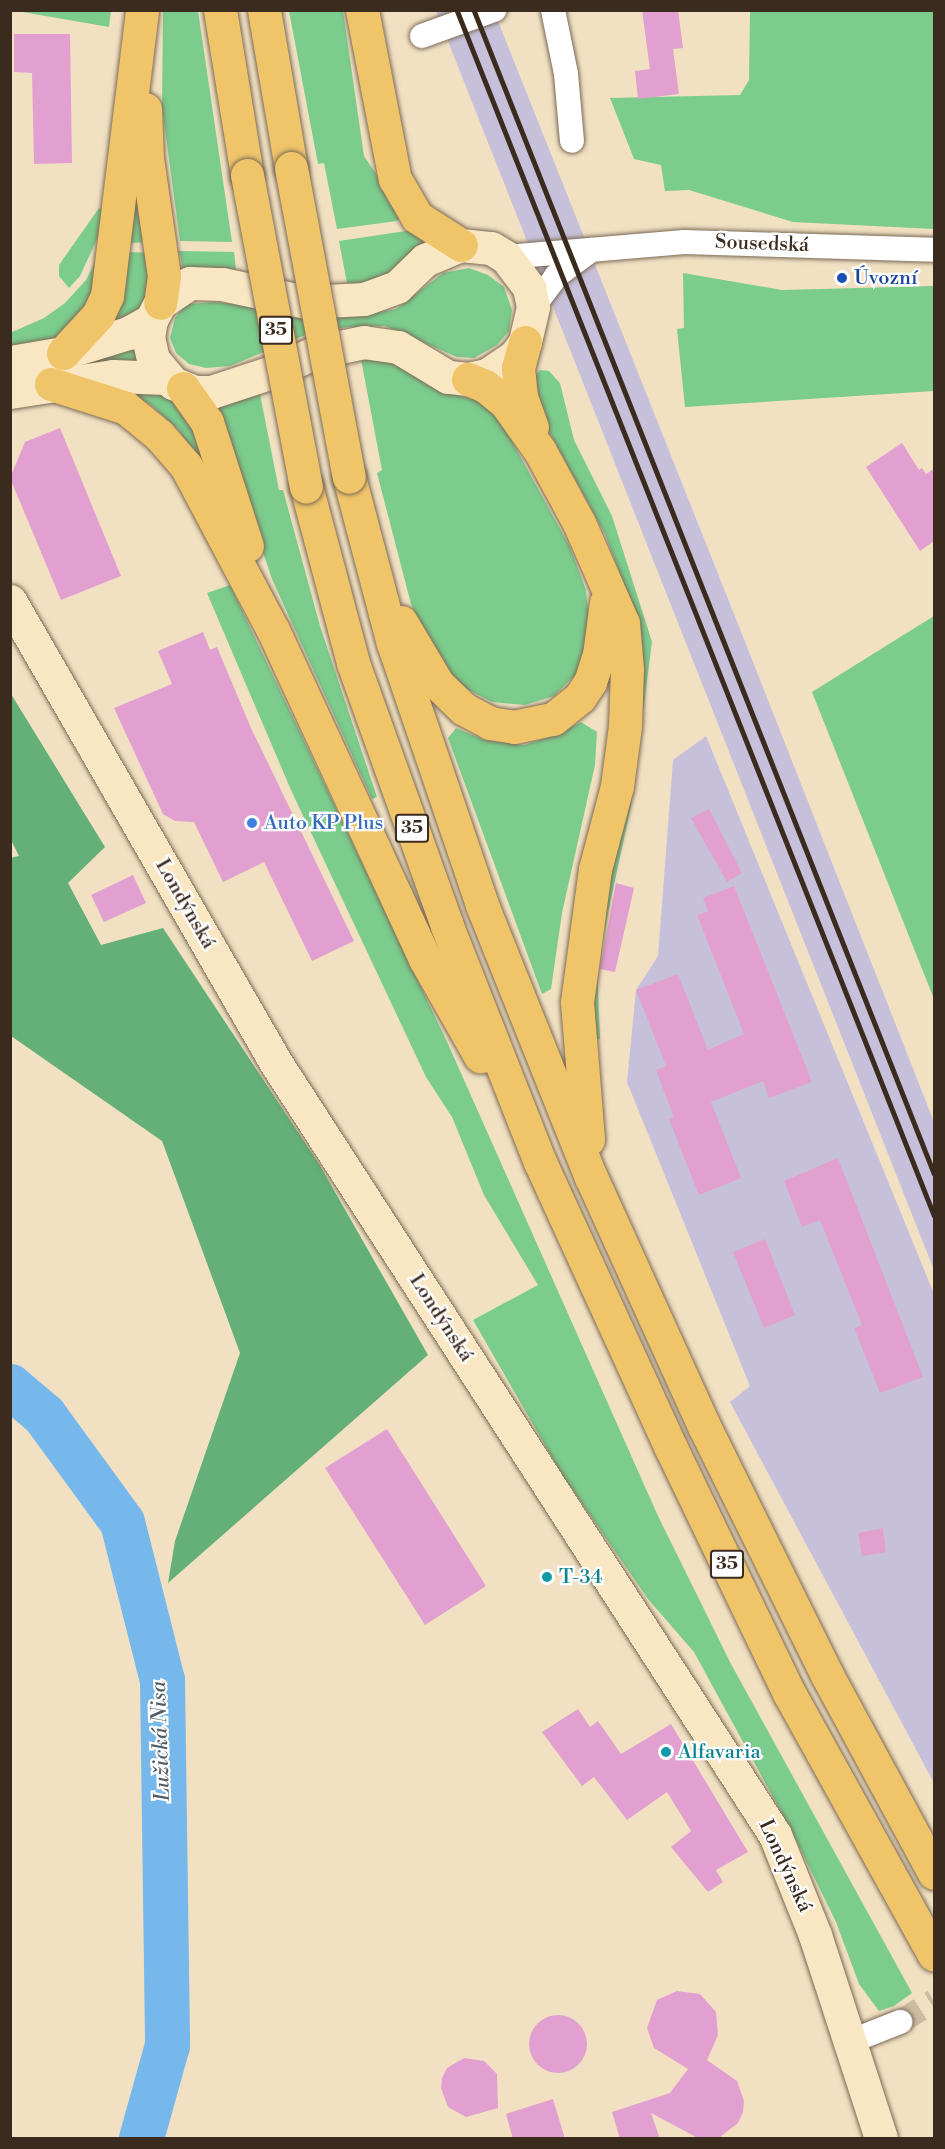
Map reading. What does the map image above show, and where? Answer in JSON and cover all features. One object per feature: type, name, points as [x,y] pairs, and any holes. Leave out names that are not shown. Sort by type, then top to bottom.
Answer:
[{"type":"highway","name":"35","points":[[220,10],[247,175],[306,486],[352,663],[447,926],[540,1162],[670,1448],[789,1692],[934,1955]]},
{"type":"highway","name":"35","points":[[264,10],[349,477],[393,643],[482,905],[591,1177],[705,1426],[826,1675],[934,1873]]},
{"type":"highway","points":[[362,10],[395,179],[417,217],[461,245]]},
{"type":"highway","points":[[141,13],[147,158],[164,276],[155,312]]},
{"type":"highway","points":[[63,353],[98,315],[107,296],[141,13]]},
{"type":"highway","name":"35","points":[[525,342],[518,368],[521,397],[540,451],[606,582],[623,623],[627,669],[616,786],[595,869],[577,1002],[591,1177]]},
{"type":"highway","name":"35","points":[[468,379],[485,386],[505,402],[540,451]]},
{"type":"highway","name":"35","points":[[174,383],[207,422],[273,630]]},
{"type":"highway","name":"35","points":[[51,384],[126,408],[159,435],[186,465],[273,630],[425,959],[540,1162]]},
{"type":"highway","name":"35","points":[[374,573],[438,684],[464,709],[490,723],[514,727],[553,719],[574,703],[590,682],[606,624],[606,582]]},
{"type":"street","points":[[422,36],[494,10]]},
{"type":"street","points":[[553,10],[566,74],[572,141]]},
{"type":"street","name":"Sousedská","points":[[506,257],[684,242],[934,250]]},
{"type":"street","points":[[10,362],[63,353],[128,333],[183,287],[206,282],[306,302],[364,299],[397,287],[425,260],[461,245],[491,248],[506,257],[524,279],[532,307]]},
{"type":"street","points":[[10,392],[51,384],[141,375],[211,392],[316,352],[364,342],[398,347],[429,369],[468,379],[502,367],[525,342],[532,307],[556,276],[591,250]]},
{"type":"street","points":[[155,312],[148,338],[153,359],[174,383]]},
{"type":"street","name":"Londýnská","points":[[10,601],[276,1064],[775,1835],[852,2041],[882,2139]]},
{"type":"street","points":[[852,2041],[900,2022]]},
{"type":"shaded area","points":[[436,11],[494,11],[740,629],[934,1122],[934,1270]]},
{"type":"shaded area","points":[[706,736],[934,1294],[934,1783],[730,1402],[750,1386],[627,1082],[636,990],[658,956],[673,760]]},
{"type":"green space","points":[[11,10],[111,10],[111,11],[109,27]]},
{"type":"green space","points":[[163,11],[198,11],[232,242],[180,241],[162,107]]},
{"type":"green space","points":[[289,11],[343,11],[364,156],[404,215],[397,221],[337,229],[324,163],[318,164]]},
{"type":"green space","points":[[750,11],[934,11],[934,229],[793,222],[689,190],[665,191],[661,165],[634,159],[610,98],[740,95],[749,80]]},
{"type":"green space","points":[[142,190],[152,242],[128,243],[134,191]]},
{"type":"green space","points":[[99,208],[107,211],[99,235],[80,276],[69,288],[59,276],[59,265]]},
{"type":"green space","points":[[412,226],[431,242],[396,273],[348,288],[339,241],[406,231]]},
{"type":"green space","points":[[103,247],[92,307],[55,341],[11,353],[10,333],[44,318],[65,303],[86,280]]},
{"type":"green space","points":[[179,251],[234,252],[237,277],[183,268]]},
{"type":"green space","points":[[128,252],[154,253],[145,310],[110,326]]},
{"type":"green space","points":[[469,268],[488,275],[504,287],[512,310],[509,331],[497,345],[474,358],[457,357],[385,326],[349,327],[315,331],[230,366],[206,368],[189,364],[176,353],[170,338],[175,318],[187,304],[216,302],[295,313],[363,315],[396,309],[443,273]]},
{"type":"green space","points":[[683,273],[782,290],[934,286],[934,391],[685,407],[677,329],[684,328]]},
{"type":"green space","points":[[141,345],[148,366],[37,367]]},
{"type":"green space","points":[[360,354],[398,362],[437,390],[486,403],[502,423],[570,547],[586,590],[590,630],[578,672],[554,696],[525,705],[492,702],[463,687],[437,659],[411,604],[377,473],[382,470]]},
{"type":"green space","points":[[540,370],[549,371],[560,383],[574,440],[612,516],[652,642],[631,806],[597,964],[600,1039],[586,1042],[631,621],[620,574],[605,534],[534,404],[533,377]]},
{"type":"green space","points":[[258,384],[279,490],[283,490],[320,626],[377,797],[372,799],[272,579],[213,404]]},
{"type":"green space","points":[[121,388],[169,393],[198,425],[207,459],[199,463],[179,430],[151,405]]},
{"type":"green space","points":[[230,585],[448,1044],[658,1516],[731,1664],[912,1993],[894,2006],[879,2011],[859,1984],[836,1922],[791,1830],[694,1652],[648,1599],[561,1473],[473,1320],[538,1285],[484,1195],[452,1117],[426,1077],[291,790],[207,593]]},
{"type":"green space","points":[[934,616],[934,999],[812,692]]},
{"type":"green space","points":[[11,694],[105,847],[68,883],[101,945],[163,928],[319,1164],[428,1355],[168,1583],[175,1541],[240,1353],[162,1141],[11,1036],[10,858],[19,856],[11,840]]},
{"type":"green space","points":[[581,722],[597,732],[595,765],[562,913],[551,989],[542,994],[448,738],[456,728],[484,740],[524,745],[556,735]]},
{"type":"building","points":[[642,10],[678,10],[683,48],[673,49],[679,94],[638,99],[635,71],[650,69]]},
{"type":"building","points":[[14,34],[70,34],[72,163],[34,164],[32,73],[14,72]]},
{"type":"building","points":[[60,428],[121,576],[61,600],[10,478],[25,442]]},
{"type":"building","points":[[902,443],[919,470],[922,468],[926,474],[934,469],[934,541],[920,551],[866,467]]},
{"type":"building","points":[[203,632],[210,650],[217,647],[251,728],[354,941],[312,961],[264,862],[223,882],[194,822],[175,821],[163,814],[114,708],[172,684],[158,651]]},
{"type":"building","points":[[709,809],[742,873],[727,882],[691,818]]},
{"type":"building","points":[[133,875],[146,903],[104,922],[91,895]]},
{"type":"building","points":[[616,883],[634,888],[615,972],[600,969]]},
{"type":"building","points":[[734,886],[812,1082],[769,1098],[763,1081],[711,1102],[741,1178],[699,1195],[669,1119],[674,1117],[656,1070],[666,1066],[636,990],[678,974],[708,1050],[744,1034],[697,915],[708,911],[703,898]]},
{"type":"building","points":[[838,1158],[923,1377],[880,1393],[854,1328],[862,1325],[820,1220],[802,1227],[784,1181]]},
{"type":"building","points":[[765,1239],[795,1315],[764,1328],[733,1252]]},
{"type":"building","points":[[387,1429],[486,1586],[425,1625],[325,1468]]},
{"type":"building","points":[[883,1528],[886,1552],[862,1556],[858,1533]]},
{"type":"building","points":[[578,1709],[590,1727],[598,1721],[621,1754],[671,1724],[748,1852],[716,1870],[723,1882],[708,1892],[671,1847],[691,1831],[667,1792],[627,1820],[594,1777],[582,1786],[542,1732]]},
{"type":"building","points":[[677,1991],[700,1994],[716,2012],[718,2035],[707,2060],[737,2081],[744,2101],[743,2112],[738,2123],[720,2137],[696,2137],[651,2113],[660,2139],[620,2139],[612,2112],[670,2093],[688,2069],[654,2048],[647,2028],[657,2000]]},
{"type":"building","points":[[552,2015],[564,2015],[579,2023],[587,2038],[587,2050],[579,2065],[564,2073],[552,2073],[537,2065],[529,2050],[529,2038],[537,2023]]},
{"type":"building","points":[[464,2058],[484,2061],[497,2074],[498,2108],[466,2117],[448,2107],[441,2088],[442,2078],[447,2068]]},
{"type":"building","points":[[553,2099],[565,2139],[513,2139],[506,2114]]},
{"type":"waterway","name":"Lužická Nisa","points":[[10,1386],[44,1415],[122,1522],[162,1680],[167,2045],[141,2138]]},
{"type":"tunnel","points":[[900,2022],[934,2001]]},
{"type":"railway","points":[[457,10],[934,1215]]},
{"type":"railway","points":[[474,10],[934,1173]]},
{"type":"place","name":"Úvozní","points":[[842,278]]},
{"type":"place","name":"Auto KP Plus","points":[[252,823]]},
{"type":"place","name":"T-34","points":[[547,1577]]},
{"type":"place","name":"Alfavaria","points":[[666,1752]]}]
